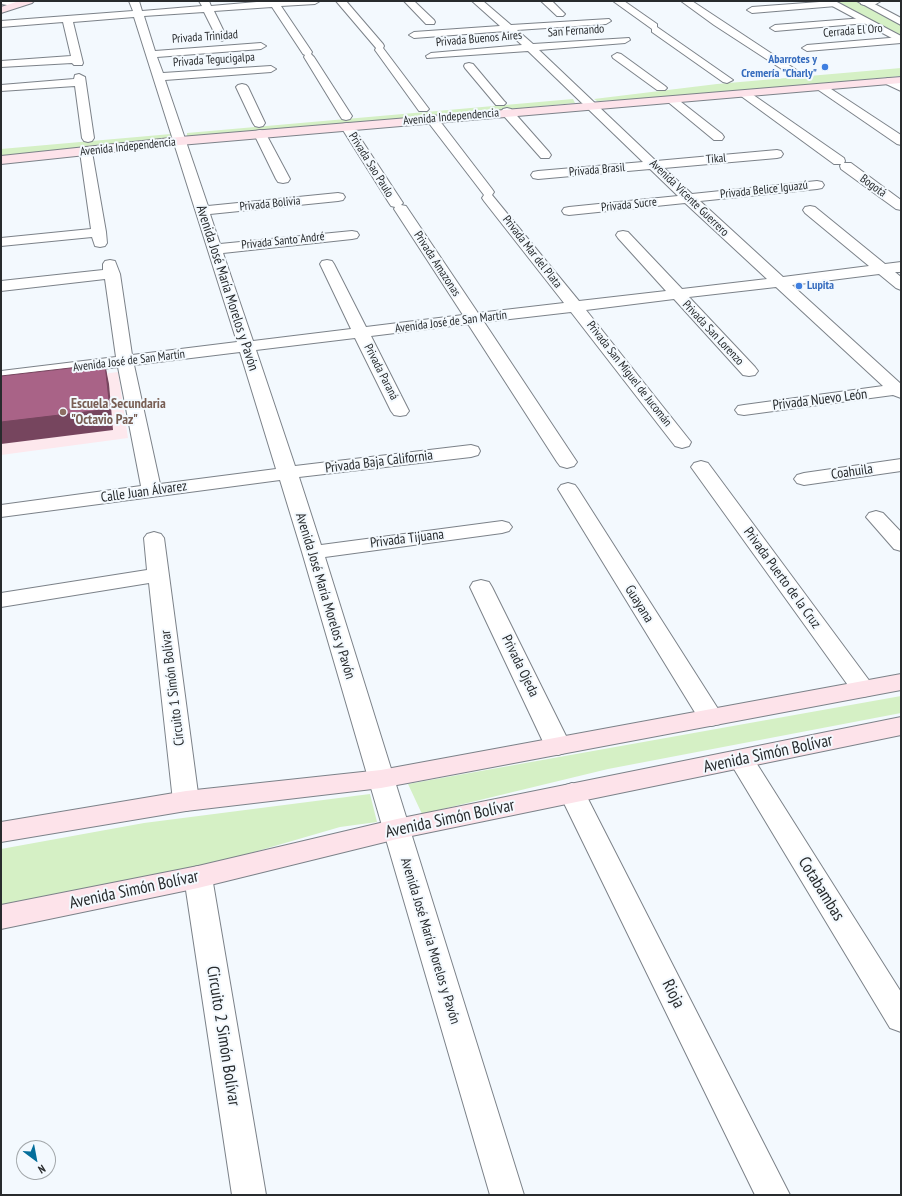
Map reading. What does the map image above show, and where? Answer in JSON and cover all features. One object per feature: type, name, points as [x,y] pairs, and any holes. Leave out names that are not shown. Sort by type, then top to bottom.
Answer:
[{"type":"main road","points":[[1,11],[8,3],[30,6]]},
{"type":"main road","points":[[782,76],[803,74]]},
{"type":"main road","points":[[713,82],[731,80]]},
{"type":"main road","name":"Avenida Independencia","points":[[346,121],[432,119],[504,108],[586,100],[672,100],[901,80]]},
{"type":"main road","points":[[645,90],[676,86]]},
{"type":"main road","name":"Avenida Independencia","points":[[586,100],[622,92]]},
{"type":"main road","name":"Avenida Independencia","points":[[1,160],[86,152],[173,134],[259,129],[346,121],[423,109],[504,108]]},
{"type":"main road","name":"Avenida Independencia","points":[[83,138],[103,137]]},
{"type":"main road","points":[[1,832],[186,801],[381,779],[901,682]]},
{"type":"main road","name":"Avenida Simón Bolívar","points":[[1,917],[198,877],[397,829],[900,728]]},
{"type":"street","points":[[1,24],[67,18],[136,7],[315,1]]},
{"type":"street","points":[[342,1],[380,48],[423,109]]},
{"type":"street","points":[[408,1],[430,22]]},
{"type":"street","name":"Avenida Vicente Guerrero","points":[[477,1],[530,47],[688,198],[900,391]]},
{"type":"street","points":[[546,1],[560,14]]},
{"type":"street","points":[[618,1],[654,28],[731,80]]},
{"type":"street","points":[[686,1],[717,22],[803,74]]},
{"type":"street","points":[[863,1],[876,1]]},
{"type":"street","points":[[863,1],[900,20]]},
{"type":"street","name":"Privada Sao Paulo","points":[[274,2],[308,54],[346,121],[398,206]]},
{"type":"street","points":[[752,10],[830,2],[901,40]]},
{"type":"street","points":[[206,5],[222,38]]},
{"type":"street","points":[[1,11],[30,6]]},
{"type":"street","name":"Avenida José María Morelos y Pavón","points":[[136,7],[159,77],[173,134],[215,248],[313,552],[507,1195]]},
{"type":"street","points":[[1,64],[77,61],[67,18]]},
{"type":"street","points":[[414,35],[606,21]]},
{"type":"street","points":[[775,28],[864,21]]},
{"type":"street","name":"San Fernando","points":[[530,47],[625,40]]},
{"type":"street","name":"Cerrada El Oro","points":[[807,48],[901,40]]},
{"type":"street","name":"Privada Trinidad","points":[[152,54],[261,46]]},
{"type":"street","name":"Privada Buenos Aires","points":[[431,56],[530,47]]},
{"type":"street","points":[[617,56],[661,88]]},
{"type":"street","points":[[469,66],[545,155]]},
{"type":"street","name":"Privada Tegucigalpa","points":[[159,77],[271,69]]},
{"type":"street","points":[[1,88],[80,79],[83,138]]},
{"type":"street","points":[[888,81],[901,88]]},
{"type":"street","points":[[242,87],[259,129],[283,179]]},
{"type":"street","points":[[821,87],[901,140]]},
{"type":"street","name":"Bogotá","points":[[746,94],[901,206]]},
{"type":"street","points":[[672,100],[718,137]]},
{"type":"street","name":"Privada Mar del Plata","points":[[432,119],[488,195],[576,307]]},
{"type":"street","points":[[1,242],[100,237],[86,152]]},
{"type":"street","name":"Tikal","points":[[654,165],[776,154]]},
{"type":"street","name":"Privada Brasil","points":[[538,176],[654,165]]},
{"type":"street","name":"Privada Belice Iguazú","points":[[688,198],[817,185]]},
{"type":"street","name":"Privada Bolivia","points":[[202,211],[338,197]]},
{"type":"street","name":"Privada Sucre","points":[[569,211],[688,198]]},
{"type":"street","name":"Privada Amazonas","points":[[398,206],[567,462]]},
{"type":"street","points":[[810,210],[901,285]]},
{"type":"street","name":"Privada Santo André","points":[[215,248],[352,234]]},
{"type":"street","name":"Privada San Lorenzo","points":[[623,235],[748,371]]},
{"type":"street","name":"Privada Paraná","points":[[327,264],[400,411]]},
{"type":"street","name":"Avenida José de San Martín","points":[[1,376],[901,267]]},
{"type":"street","points":[[1,286],[111,269],[124,361],[152,491]]},
{"type":"street","name":"Privada San Miguel de Jucomán","points":[[576,307],[682,442]]},
{"type":"street","name":"Privada Nuevo León","points":[[744,410],[900,391]]},
{"type":"street","name":"Privada Baja California","points":[[287,473],[471,451]]},
{"type":"street","name":"Coahuila","points":[[804,479],[901,465]]},
{"type":"street","name":"Privada Puerto de la Cruz","points":[[702,467],[863,689]]},
{"type":"street","name":"Calle Juan Álvarez","points":[[1,511],[287,473]]},
{"type":"street","name":"Guayana","points":[[568,489],[711,718]]},
{"type":"street","points":[[876,517],[901,545]]},
{"type":"street","name":"Privada Tijuana","points":[[313,552],[502,527]]},
{"type":"street","name":"Circuito 1 Simón Bolívar","points":[[154,538],[186,801]]},
{"type":"street","points":[[1,600],[159,575]]},
{"type":"street","name":"Privada Ojeda","points":[[481,587],[558,746]]},
{"type":"street","name":"Cotabambas","points":[[741,759],[901,1019]]},
{"type":"street","name":"Rioja","points":[[572,793],[773,1195]]},
{"type":"street","name":"Circuito 2 Simón Bolívar","points":[[198,877],[249,1195]]},
{"type":"shaded area","name":"Escuela Secundaria \"Octavio Paz\"","points":[[118,372],[128,438],[1,455],[1,387]]},
{"type":"green space","points":[[835,1],[855,1],[901,25],[901,36]]},
{"type":"green space","points":[[901,68],[901,76],[669,98],[597,101],[594,99],[717,84]]},
{"type":"green space","points":[[573,99],[575,103],[187,139],[187,133]]},
{"type":"green space","points":[[171,134],[172,140],[1,157],[1,149]]},
{"type":"green space","points":[[901,696],[901,713],[608,769],[422,814],[408,784]]},
{"type":"green space","points":[[370,794],[377,822],[340,827],[134,887],[1,911],[1,849],[144,823]]},
{"type":"building","points":[[105,364],[110,409],[1,422],[1,376]]},
{"type":"place","name":"Abarrotes y Cremería \"Charly\"","points":[[825,67]]},
{"type":"place","name":"Lupita","points":[[799,286]]},
{"type":"place","name":"Escuela Secundaria \"Octavio Paz\"","points":[[63,412]]}]
